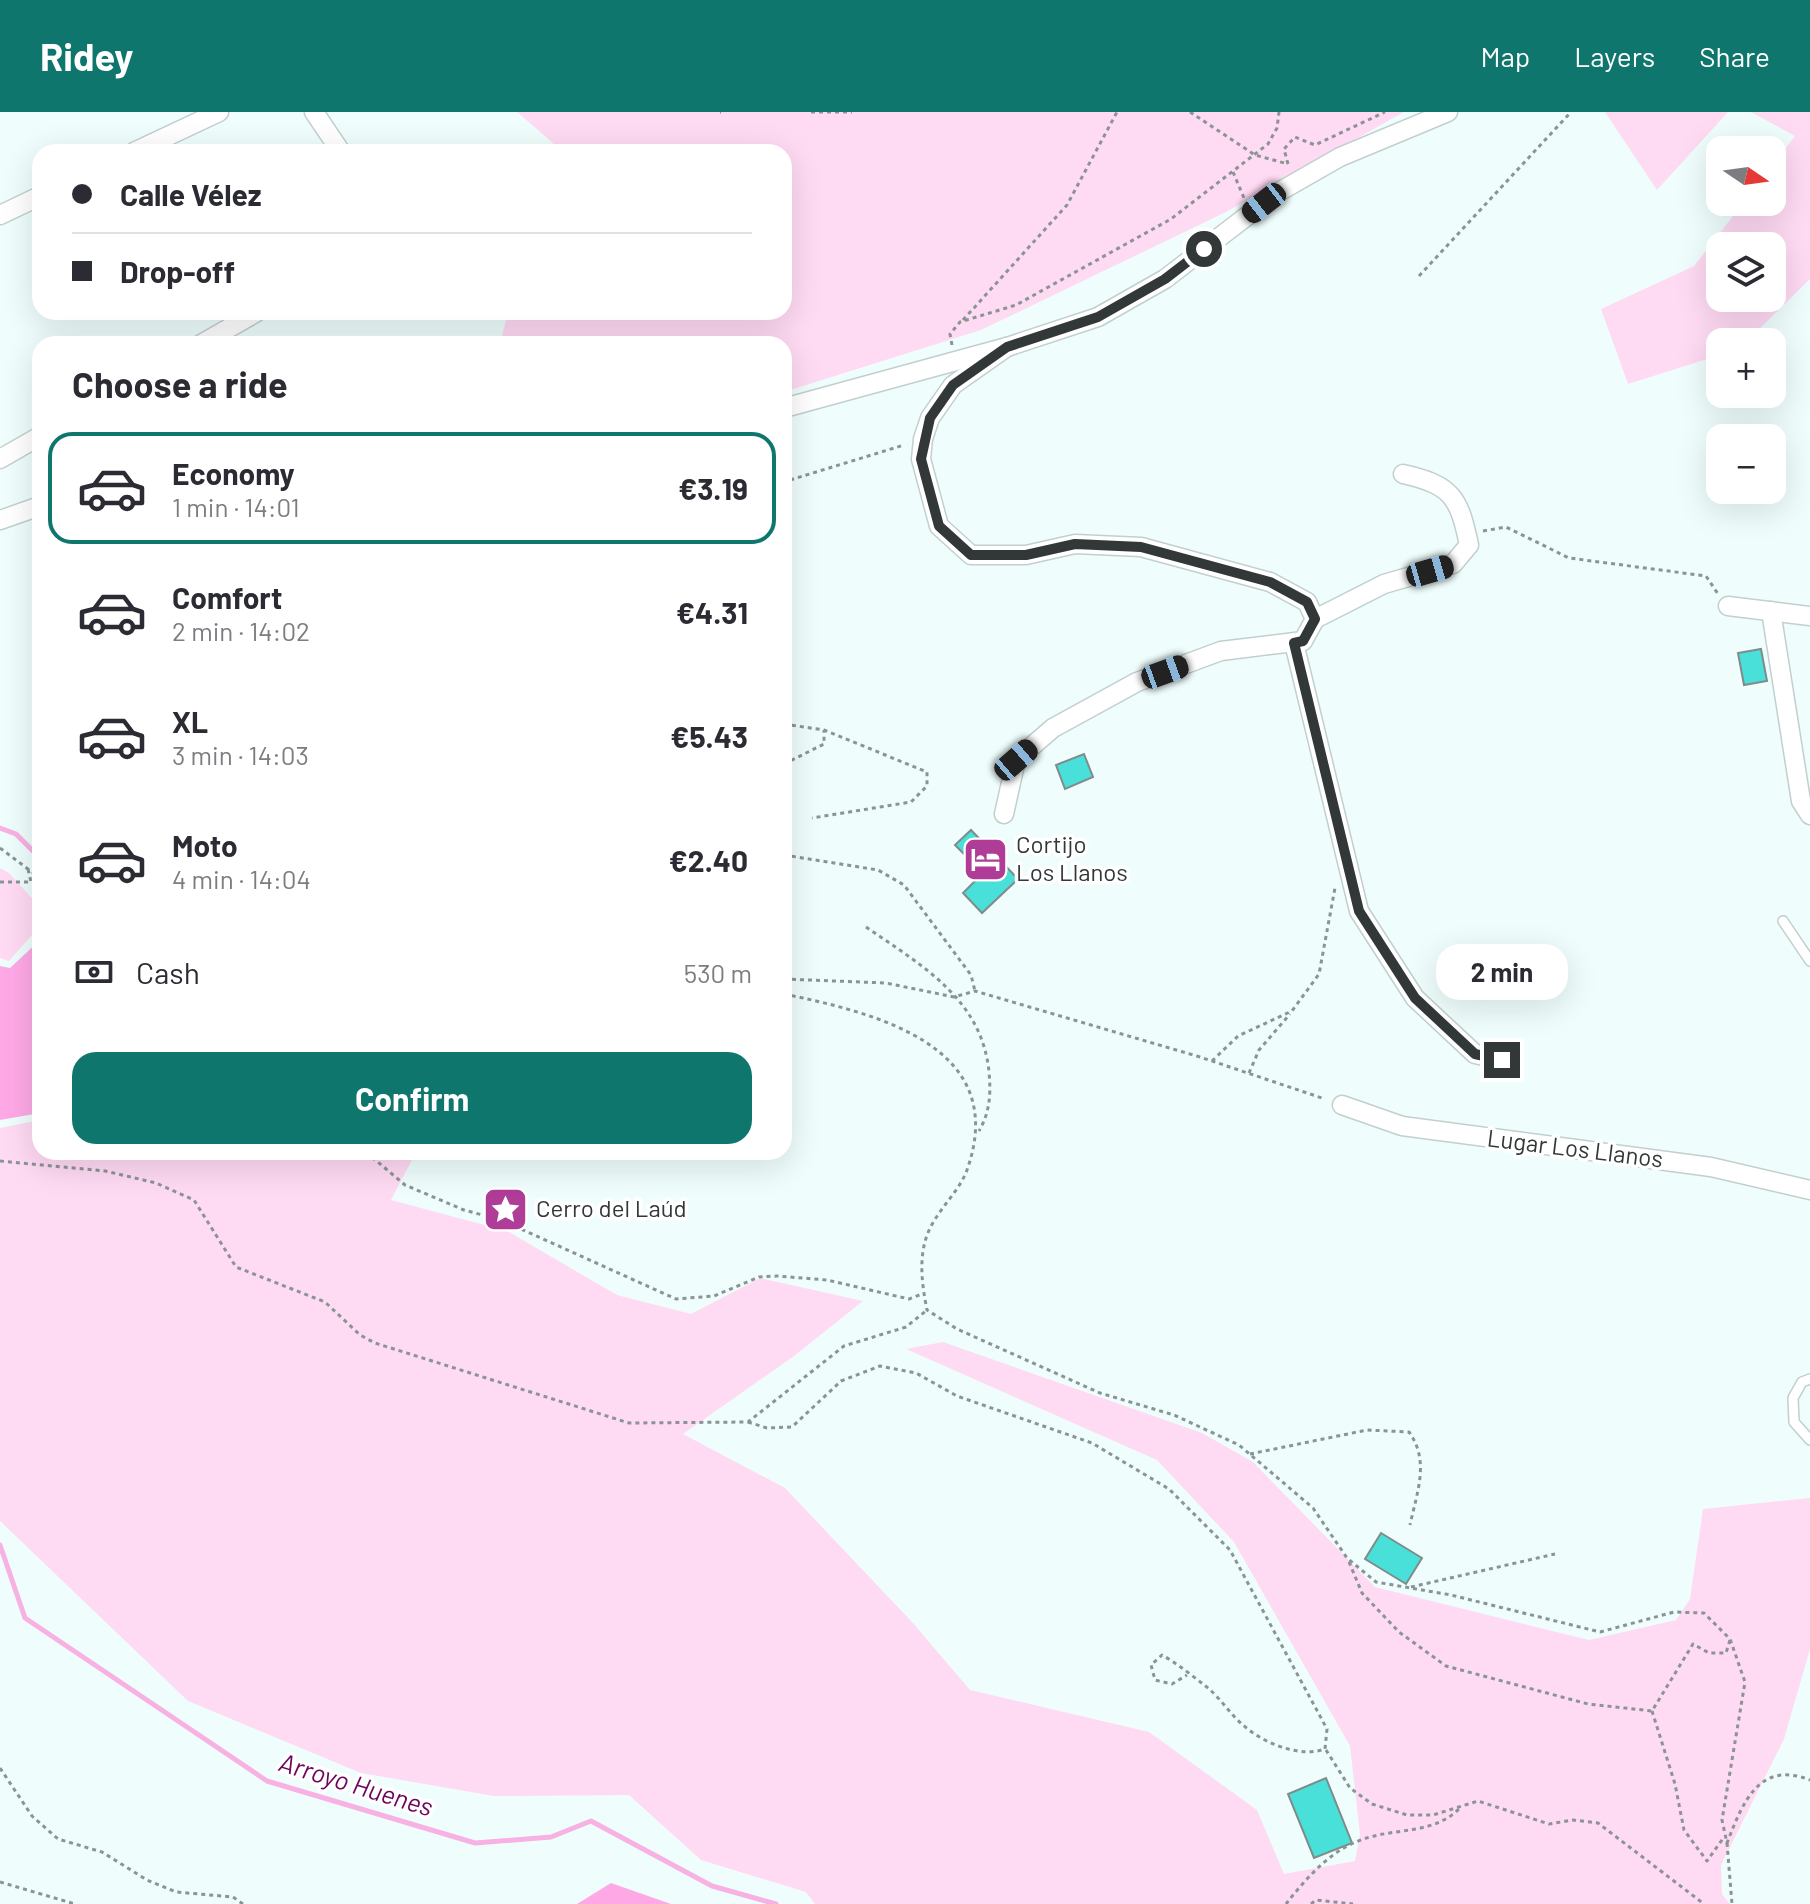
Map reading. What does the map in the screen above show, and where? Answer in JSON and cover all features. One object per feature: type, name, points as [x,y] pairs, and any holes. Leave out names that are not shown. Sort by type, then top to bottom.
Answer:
[{"type":"street","points":[[151,144],[219,112]]},
{"type":"street","points":[[314,112],[336,144]]},
{"type":"street","points":[[792,406],[1007,347],[1098,317],[1165,279],[1294,183],[1340,157],[1448,112]]},
{"type":"street","points":[[0,215],[32,200]]},
{"type":"street","points":[[215,336],[243,320]]},
{"type":"street","points":[[1007,347],[953,385],[930,418],[923,439],[921,459],[939,526],[971,555],[1026,555],[1075,544],[1141,547],[1270,582],[1307,602],[1315,619]]},
{"type":"street","points":[[0,459],[32,441]]},
{"type":"street","points":[[1004,814],[1016,760],[1053,728],[1137,682],[1221,651],[1303,641],[1315,619],[1384,584],[1453,564],[1469,545],[1461,505],[1436,481],[1403,474]]},
{"type":"street","points":[[0,520],[32,509]]},
{"type":"street","points":[[1728,606],[1810,616]]},
{"type":"street","points":[[1771,611],[1801,801],[1810,815]]},
{"type":"street","points":[[1294,643],[1359,911],[1415,998],[1475,1054],[1502,1060]]},
{"type":"street","name":"Lugar Los Llanos","points":[[1342,1105],[1402,1126],[1711,1167],[1810,1190]]},
{"type":"lane","points":[[1783,921],[1810,961]]},
{"type":"lane","points":[[1810,1379],[1802,1382],[1793,1398],[1793,1410],[1794,1422],[1810,1440]]},
{"type":"path","points":[[811,112],[852,112]]},
{"type":"path","points":[[954,361],[950,334],[1067,205],[1117,112]]},
{"type":"path","points":[[1190,112],[1255,155],[1288,164]]},
{"type":"path","points":[[960,322],[1029,298],[1171,219],[1268,144],[1277,128],[1279,112]]},
{"type":"path","points":[[1294,183],[1284,149],[1295,137],[1315,145],[1385,112]]},
{"type":"path","points":[[1419,276],[1571,112]]},
{"type":"path","points":[[1233,172],[1250,213]]},
{"type":"path","points":[[792,479],[923,439]]},
{"type":"path","points":[[1469,545],[1476,532],[1506,527],[1569,558],[1706,576],[1728,606]]},
{"type":"path","points":[[792,725],[824,730],[927,772],[927,786],[911,802],[812,818]]},
{"type":"path","points":[[792,760],[824,744],[824,730]]},
{"type":"path","points":[[0,848],[32,872]]},
{"type":"path","points":[[792,856],[878,870],[904,885],[971,975],[975,991]]},
{"type":"path","points":[[0,882],[31,882],[28,869]]},
{"type":"path","points":[[1249,1074],[1259,1050],[1319,974],[1336,883]]},
{"type":"path","points":[[866,927],[940,978],[975,1020],[984,1039],[988,1059],[988,1116],[975,1138]]},
{"type":"path","points":[[792,979],[886,983],[954,997],[975,991],[1212,1061],[1342,1105]]},
{"type":"path","points":[[792,996],[851,1008],[925,1039],[971,1087],[978,1124],[966,1172],[932,1223],[924,1243],[921,1266],[927,1310],[957,1329],[1100,1393],[1174,1415],[1239,1445],[1313,1508],[1347,1558],[1362,1593],[1399,1632],[1446,1666],[1588,1704],[1652,1711]]},
{"type":"path","points":[[1212,1061],[1238,1036],[1292,1011]]},
{"type":"path","points":[[375,1160],[405,1185],[464,1210],[501,1220],[676,1299],[714,1296],[759,1277],[777,1276],[827,1280],[909,1299],[924,1294]]},
{"type":"path","points":[[0,1161],[105,1171],[156,1183],[194,1200],[236,1267],[325,1302],[360,1335],[375,1343],[629,1423],[748,1422],[767,1428],[792,1427],[841,1381],[880,1366],[916,1373],[957,1396],[1092,1443],[1169,1489],[1230,1550],[1327,1729],[1325,1749],[1350,1788],[1372,1804],[1407,1815],[1433,1815],[1478,1801],[1549,1824],[1573,1820],[1598,1823],[1704,1904]]},
{"type":"path","points":[[748,1422],[844,1346],[906,1327],[927,1310]]},
{"type":"path","points":[[1250,1454],[1367,1430],[1409,1432],[1419,1446],[1423,1462],[1410,1525]]},
{"type":"path","points":[[1407,1588],[1555,1554]]},
{"type":"path","points":[[1347,1558],[1376,1582],[1600,1632],[1674,1612],[1704,1613],[1730,1639],[1745,1682],[1728,1776],[1724,1837],[1732,1904]]},
{"type":"path","points":[[1724,1837],[1707,1861],[1684,1830],[1675,1784],[1652,1711],[1693,1644],[1709,1653],[1726,1653],[1730,1639]]},
{"type":"path","points":[[1187,1675],[1172,1684],[1155,1680],[1151,1665],[1162,1655],[1208,1688],[1245,1727],[1287,1749],[1312,1753],[1325,1749]]},
{"type":"path","points":[[0,1768],[32,1816],[58,1839],[102,1852],[147,1880],[176,1892],[233,1897],[243,1904]]},
{"type":"path","points":[[1727,1843],[1744,1802],[1771,1775],[1789,1772],[1810,1780]]},
{"type":"path","points":[[1286,1904],[1323,1864],[1352,1843],[1444,1823],[1463,1805]]},
{"type":"path","points":[[0,1882],[75,1904]]},
{"type":"path","points":[[1311,1904],[1316,1900],[1353,1904]]},
{"type":"shaded area","points":[[517,112],[1404,112],[1224,213],[981,330],[792,389],[792,336],[502,336],[506,320],[792,320],[792,144],[553,143]]},
{"type":"shaded area","points":[[1605,112],[1728,112],[1706,136],[1657,190]]},
{"type":"shaded area","points":[[1751,112],[1810,112],[1810,279],[1786,303],[1786,232],[1721,232],[1733,216],[1786,216],[1786,148],[1795,136]]},
{"type":"shaded area","points":[[1706,251],[1706,312],[1776,312],[1760,328],[1706,328],[1706,359],[1628,384],[1601,309],[1694,266]]},
{"type":"shaded area","points":[[0,868],[9,873],[32,898],[32,935],[9,961],[0,958]]},
{"type":"shaded area","points":[[32,947],[32,1114],[0,1120],[0,966],[10,968]]},
{"type":"shaded area","points":[[32,1122],[32,1160],[412,1160],[391,1200],[507,1231],[617,1295],[691,1314],[760,1278],[863,1301],[794,1356],[683,1434],[785,1488],[912,1622],[970,1690],[1149,1732],[1257,1810],[1284,1874],[1355,1861],[1360,1834],[1350,1746],[1234,1542],[1157,1460],[906,1349],[943,1342],[1202,1433],[1253,1462],[1375,1587],[1589,1640],[1676,1620],[1690,1599],[1703,1509],[1810,1498],[1810,1649],[1784,1739],[1721,1865],[1722,1894],[1730,1904],[815,1904],[806,1892],[701,1860],[629,1795],[494,1796],[361,1773],[188,1701],[0,1521],[0,1128]]},
{"type":"shaded area","points":[[611,1883],[671,1904],[577,1904]]},
{"type":"building","points":[[1761,649],[1767,681],[1744,685],[1738,653]]},
{"type":"building","points":[[1084,754],[1093,777],[1065,789],[1056,765]]},
{"type":"building","points":[[971,830],[1018,879],[982,913],[963,893],[983,873],[955,845]]},
{"type":"building","points":[[1381,1533],[1422,1558],[1406,1584],[1365,1559]]},
{"type":"building","points":[[1326,1778],[1352,1843],[1314,1858],[1288,1794]]},
{"type":"waterway","points":[[0,828],[16,834],[32,850]]},
{"type":"waterway","name":"Arroyo Huenes","points":[[0,1545],[25,1618],[267,1781],[475,1843],[551,1837],[591,1821],[712,1886],[776,1904]]},
{"type":"place","name":"Cortijo Los Llanos","points":[[985,859]]},
{"type":"place","name":"Cerro del Laúd","points":[[505,1209]]},
{"type":"route","points":[[1204,249],[1165,279],[1098,317],[1007,347],[953,385],[930,418],[921,459],[939,526],[971,555],[1026,555],[1075,544],[1141,547],[1270,582],[1307,602],[1315,619],[1303,641],[1294,643],[1342,853],[1359,911],[1415,998],[1475,1054],[1502,1060]]}]
